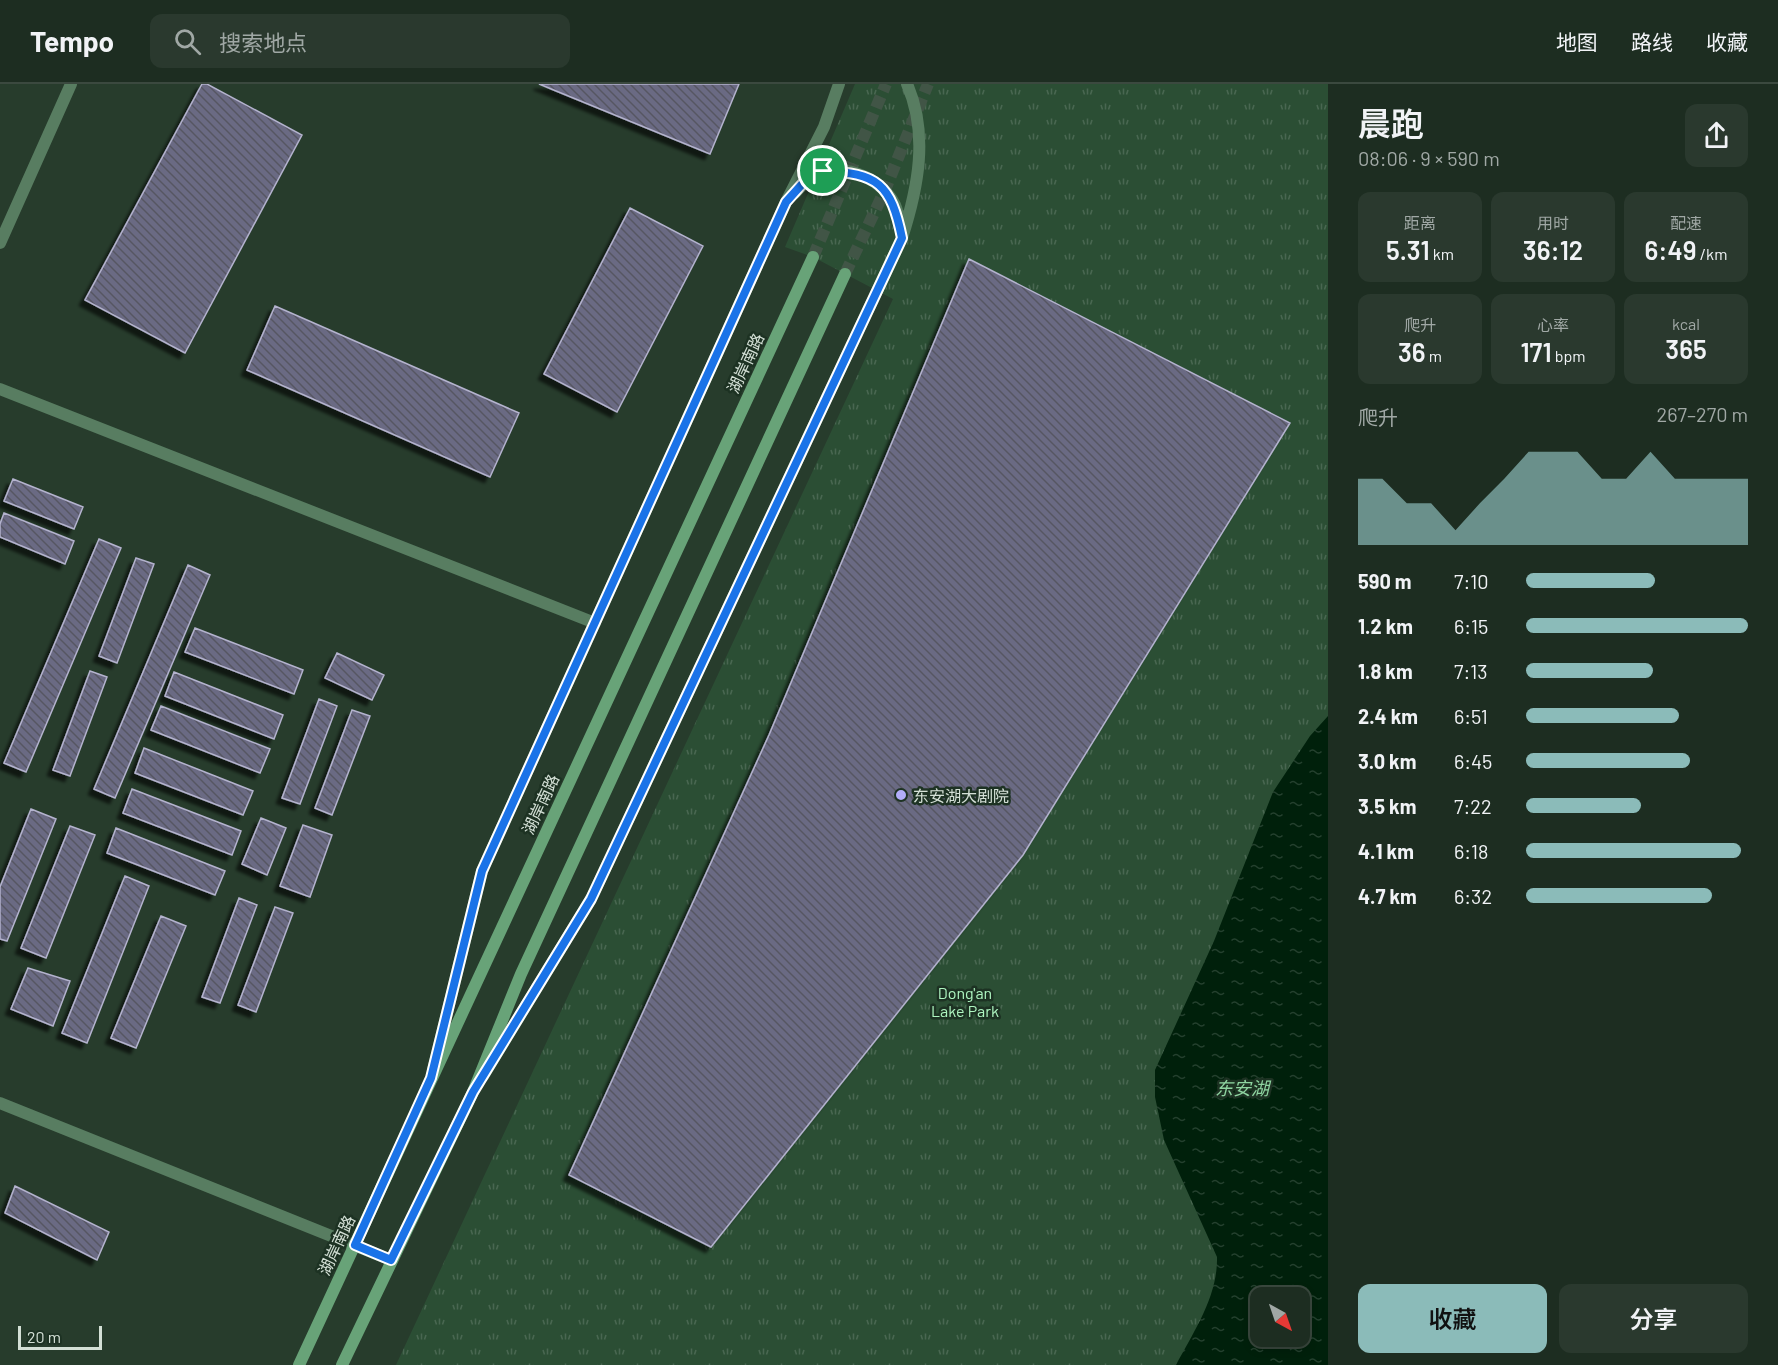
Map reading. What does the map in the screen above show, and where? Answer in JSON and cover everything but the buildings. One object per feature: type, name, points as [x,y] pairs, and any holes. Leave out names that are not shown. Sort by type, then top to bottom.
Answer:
[{"type":"main road","name":"湖岸南路","points":[[299,1365],[813,257]]},
{"type":"main road","points":[[342,1365],[473,1092],[521,974],[845,274]]},
{"type":"street","points":[[0,243],[70,84]]},
{"type":"street","points":[[431,1078],[482,871],[786,202],[824,127],[839,84]]},
{"type":"street","points":[[473,1092],[591,899],[902,238],[916,196],[919,175],[919,137],[907,84]]},
{"type":"street","points":[[786,202],[804,182],[823,171],[848,172],[872,178],[896,206],[902,238]]},
{"type":"street","points":[[0,389],[595,623]]},
{"type":"street","points":[[0,1103],[391,1260]]},
{"type":"green space","name":"Dong'an Lake Park","points":[[855,84],[1328,84],[1328,1365],[396,1365],[893,299],[813,257],[785,247]]},
{"type":"water","name":"东安湖","points":[[1328,716],[1328,1365],[1176,1365],[1204,1313],[1214,1286],[1217,1257],[1164,1140],[1155,1097],[1155,1070],[1214,941],[1273,792],[1310,736]]},
{"type":"tunnel","points":[[813,257],[886,84]]},
{"type":"tunnel","points":[[845,274],[885,190],[928,84]]},
{"type":"place","name":"东安湖大剧院","points":[[901,795]]},
{"type":"route","points":[[823,171],[848,172],[872,178],[885,190],[896,206],[902,238],[871,309],[591,899],[473,1092],[391,1260],[355,1245],[431,1078],[482,871],[786,202],[804,182],[823,171]]}]
